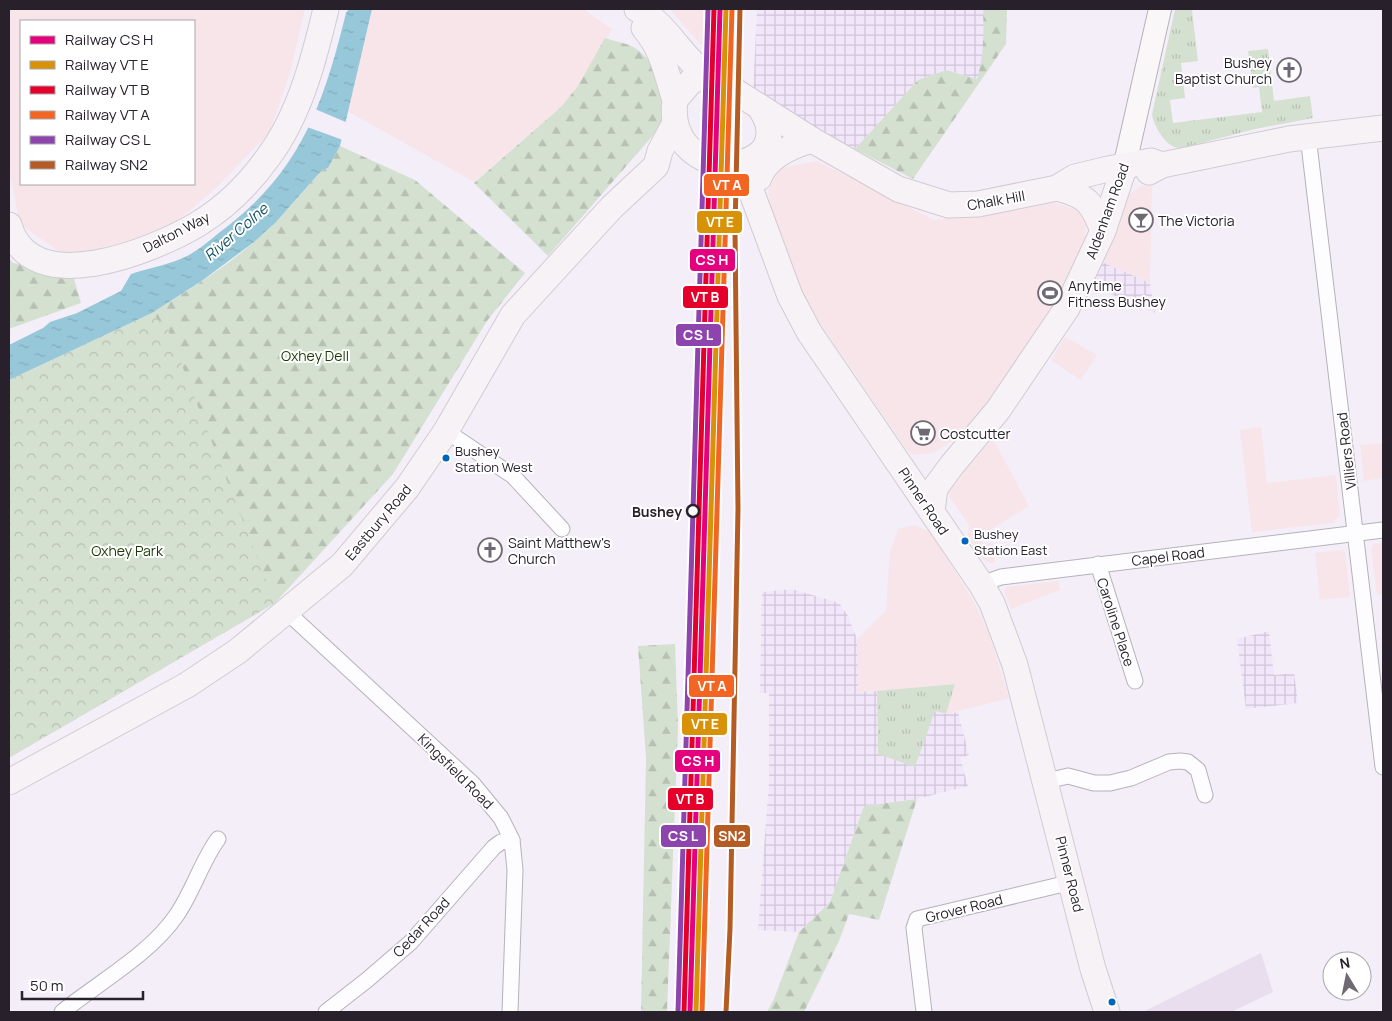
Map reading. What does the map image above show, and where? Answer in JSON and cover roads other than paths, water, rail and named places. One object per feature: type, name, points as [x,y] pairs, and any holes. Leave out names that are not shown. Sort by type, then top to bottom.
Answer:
[{"type":"main road","name":"Dalton Way","points":[[9,225],[16,244],[32,255],[47,262],[62,265],[84,265],[103,262],[142,250],[198,224],[240,192],[270,156],[287,129],[305,82],[326,9]]},
{"type":"main road","points":[[636,9],[653,16],[681,52],[697,67],[760,107],[768,124],[767,140],[763,150],[754,159],[656,166]]},
{"type":"main road","points":[[636,9],[642,25],[656,41],[666,64],[682,141],[692,153],[712,162]]},
{"type":"main road","name":"Aldenham Road","points":[[932,512],[935,488],[1028,370],[1067,308],[1103,231],[1121,176],[1160,9]]},
{"type":"main road","points":[[675,112],[692,80],[712,77]]},
{"type":"main road","name":"Chalk Hill","points":[[760,107],[812,140],[898,189],[949,205],[978,204],[1057,188],[1075,177],[1121,176],[1151,172],[1162,164],[1308,136],[1383,128]]},
{"type":"main road","name":"Eastbury Road","points":[[9,782],[187,685],[238,651],[342,565],[407,488],[446,431],[499,338],[520,306],[612,207],[656,166],[675,112]]},
{"type":"main road","points":[[753,196],[762,172],[779,153],[796,144],[812,140]]},
{"type":"main road","name":"Pinner Road","points":[[712,162],[740,175],[753,196],[787,288],[809,332],[981,584],[995,610],[1015,665],[1047,781],[1093,969],[1107,1012]]},
{"type":"main road","points":[[1057,188],[1075,192],[1088,201],[1095,211],[1103,231]]},
{"type":"main road","points":[[905,472],[952,465]]},
{"type":"street","name":"Villiers Road","points":[[1308,136],[1383,767]]},
{"type":"street","points":[[446,431],[513,476],[562,529]]},
{"type":"street","name":"Capel Road","points":[[981,584],[1001,577],[1383,530]]},
{"type":"street","name":"Caroline Place","points":[[1098,564],[1135,680]]},
{"type":"street","name":"Kingsfield Road","points":[[287,612],[473,784],[493,806],[512,840],[516,870],[510,1012]]},
{"type":"street","points":[[1047,781],[1068,776],[1094,783],[1110,783],[1131,778],[1169,762],[1180,761],[1188,762],[1198,770],[1205,795]]},
{"type":"street","points":[[62,1012],[164,931],[188,896],[209,851],[218,839]]},
{"type":"street","name":"Cedar Road","points":[[326,1012],[368,980],[410,942],[494,847],[501,842],[512,840]]},
{"type":"street","name":"Grover Road","points":[[924,1012],[914,928],[918,919],[1072,882]]},
{"type":"water","name":"River Colne","points":[[349,9],[372,9],[340,146],[328,168],[322,170],[276,222],[254,242],[203,280],[152,313],[9,380],[9,345],[43,328],[50,322],[77,313],[121,291],[131,274],[175,261],[193,253],[247,209],[270,186],[289,161],[317,108],[328,78],[346,13]]},
{"type":"rail line","name":"SN2","points":[[726,1012],[730,929],[738,509],[735,229],[740,9]]},
{"type":"place","name":"Bushey Baptist Church","points":[[1289,70]]},
{"type":"place","name":"The Victoria","points":[[1141,220]]},
{"type":"place","name":"Anytime Fitness Bushey","points":[[1050,293]]},
{"type":"place","name":"Costcutter","points":[[923,433]]},
{"type":"place","name":"Bushey Station West","points":[[446,458]]},
{"type":"place","name":"Bushey","points":[[693,511]]},
{"type":"place","name":"Bushey Station East","points":[[965,541]]},
{"type":"place","name":"Saint Matthew's Church","points":[[490,550]]},
{"type":"park label","name":"Oxhey Dell","points":[[315,355]]},
{"type":"park label","name":"Oxhey Park","points":[[127,550]]}]
